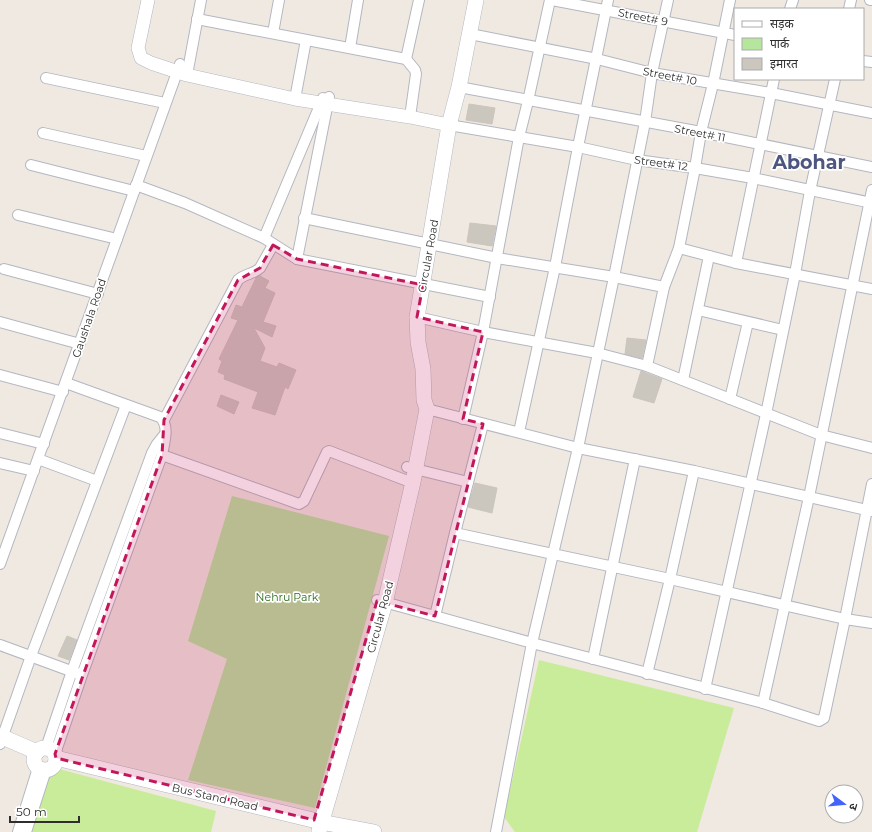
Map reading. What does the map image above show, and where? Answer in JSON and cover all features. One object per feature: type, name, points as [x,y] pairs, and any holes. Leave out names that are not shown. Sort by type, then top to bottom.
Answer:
[{"type":"main road","name":"Circular Road","points":[[451,118],[451,85],[467,0]]},
{"type":"main road","name":"Circular Road","points":[[319,827],[381,601],[409,472],[420,408],[425,405],[418,342],[417,317],[451,118],[459,87],[476,0]]},
{"type":"main road","name":"Bus Stand Road","points":[[1,741],[46,759],[171,787],[319,827],[374,832]]},
{"type":"street","points":[[148,0],[138,48],[141,58],[151,63],[296,95],[451,118]]},
{"type":"street","points":[[155,0],[146,48],[147,52],[183,69]]},
{"type":"street","name":"Gaushala Road","points":[[0,564],[2,550],[44,444],[165,103],[183,69],[201,0]]},
{"type":"street","points":[[273,34],[279,0]]},
{"type":"street","points":[[350,48],[358,0]]},
{"type":"street","points":[[406,59],[420,0]]},
{"type":"street","points":[[463,419],[490,297],[519,137],[551,0]]},
{"type":"street","name":"Street# 9","points":[[551,0],[607,5],[663,21],[734,35]]},
{"type":"street","points":[[496,832],[532,643],[554,555],[578,448],[614,277],[645,122],[652,73],[668,0]]},
{"type":"street","points":[[647,366],[664,287],[679,248],[701,132],[713,84],[730,0]]},
{"type":"street","points":[[519,432],[555,267],[607,5]]},
{"type":"street","points":[[197,19],[406,59],[415,70],[416,74],[410,113]]},
{"type":"street","name":"Street# 10","points":[[470,34],[597,59],[652,73],[771,93],[872,113]]},
{"type":"street","points":[[296,95],[306,40]]},
{"type":"street","points":[[46,78],[165,103]]},
{"type":"street","points":[[736,263],[774,80]]},
{"type":"street","points":[[705,689],[766,414],[795,274],[810,191],[834,80]]},
{"type":"street","name":"Street# 11","points":[[459,87],[701,132],[872,167]]},
{"type":"street","points":[[296,259],[325,100]]},
{"type":"street","points":[[264,238],[325,100]]},
{"type":"street","name":"Street# 12","points":[[451,118],[519,137],[578,147],[637,160],[753,178],[870,203]]},
{"type":"street","points":[[43,132],[146,156]]},
{"type":"street","points":[[31,165],[135,188],[185,203],[264,238],[296,259],[490,297]]},
{"type":"street","points":[[764,703],[786,605],[872,190]]},
{"type":"street","points":[[18,215],[117,239]]},
{"type":"street","points":[[304,218],[497,258],[614,277],[664,287]]},
{"type":"street","points":[[164,420],[238,280],[260,268],[273,245]]},
{"type":"street","points":[[679,248],[736,263],[872,288]]},
{"type":"street","points":[[683,380],[710,256]]},
{"type":"street","points":[[4,269],[98,294]]},
{"type":"street","points":[[698,310],[783,330]]},
{"type":"street","points":[[417,317],[483,332],[597,354],[647,366],[821,435],[872,448]]},
{"type":"street","points":[[0,322],[80,344]]},
{"type":"street","points":[[730,399],[748,322]]},
{"type":"street","points":[[0,375],[64,387],[126,405],[160,417],[164,420],[166,426],[162,455],[77,673]]},
{"type":"street","points":[[1,741],[31,656],[126,405]]},
{"type":"street","points":[[425,405],[463,419],[578,448],[869,510]]},
{"type":"street","points":[[435,616],[482,424]]},
{"type":"street","points":[[0,433],[44,444]]},
{"type":"street","points":[[18,832],[77,673],[152,453],[156,444],[166,433]]},
{"type":"street","points":[[162,455],[298,504],[304,501],[326,452],[329,451],[409,472],[468,482]]},
{"type":"street","points":[[38,459],[97,481]]},
{"type":"street","points":[[593,659],[635,459]]},
{"type":"street","points":[[0,463],[34,471]]},
{"type":"street","points":[[647,674],[694,472]]},
{"type":"street","points":[[381,601],[647,674],[764,703],[819,721],[824,718],[869,510],[872,484]]},
{"type":"street","points":[[455,533],[612,566],[845,619],[872,622]]},
{"type":"street","points":[[0,645],[77,673]]},
{"type":"street","points":[[26,832],[46,759]]},
{"type":"highlighted area","points":[[273,245],[297,259],[423,285],[417,317],[483,332],[463,419],[483,424],[435,616],[377,601],[314,820],[56,758],[55,754],[162,455],[164,420],[238,280],[260,268]]},
{"type":"green space","name":"Nehru Park","points":[[232,496],[389,536],[315,808],[188,780],[227,659],[188,641]]},
{"type":"green space","points":[[539,660],[734,708],[697,832],[515,832],[504,817]]},
{"type":"green space","points":[[48,766],[216,811],[211,832],[30,832]]},
{"type":"building","points":[[469,104],[495,108],[492,124],[466,120]]},
{"type":"building","points":[[470,223],[496,226],[492,246],[467,242]]},
{"type":"building","points":[[260,276],[269,281],[265,288],[275,293],[263,322],[276,326],[272,337],[254,328],[265,348],[260,361],[277,367],[279,363],[296,370],[288,389],[285,387],[275,415],[252,408],[258,392],[224,379],[225,375],[218,372],[222,361],[219,359],[238,320],[231,318],[236,305],[242,307],[256,278]]},
{"type":"building","points":[[627,338],[646,340],[642,358],[625,354]]},
{"type":"building","points":[[641,371],[662,379],[654,403],[633,397]]},
{"type":"building","points":[[221,395],[239,402],[234,414],[217,406]]},
{"type":"building","points":[[475,483],[497,488],[492,513],[468,507]]},
{"type":"building","points":[[67,636],[77,640],[69,660],[58,656]]},
{"type":"district","name":"Abohar","points":[[809,162]]}]
